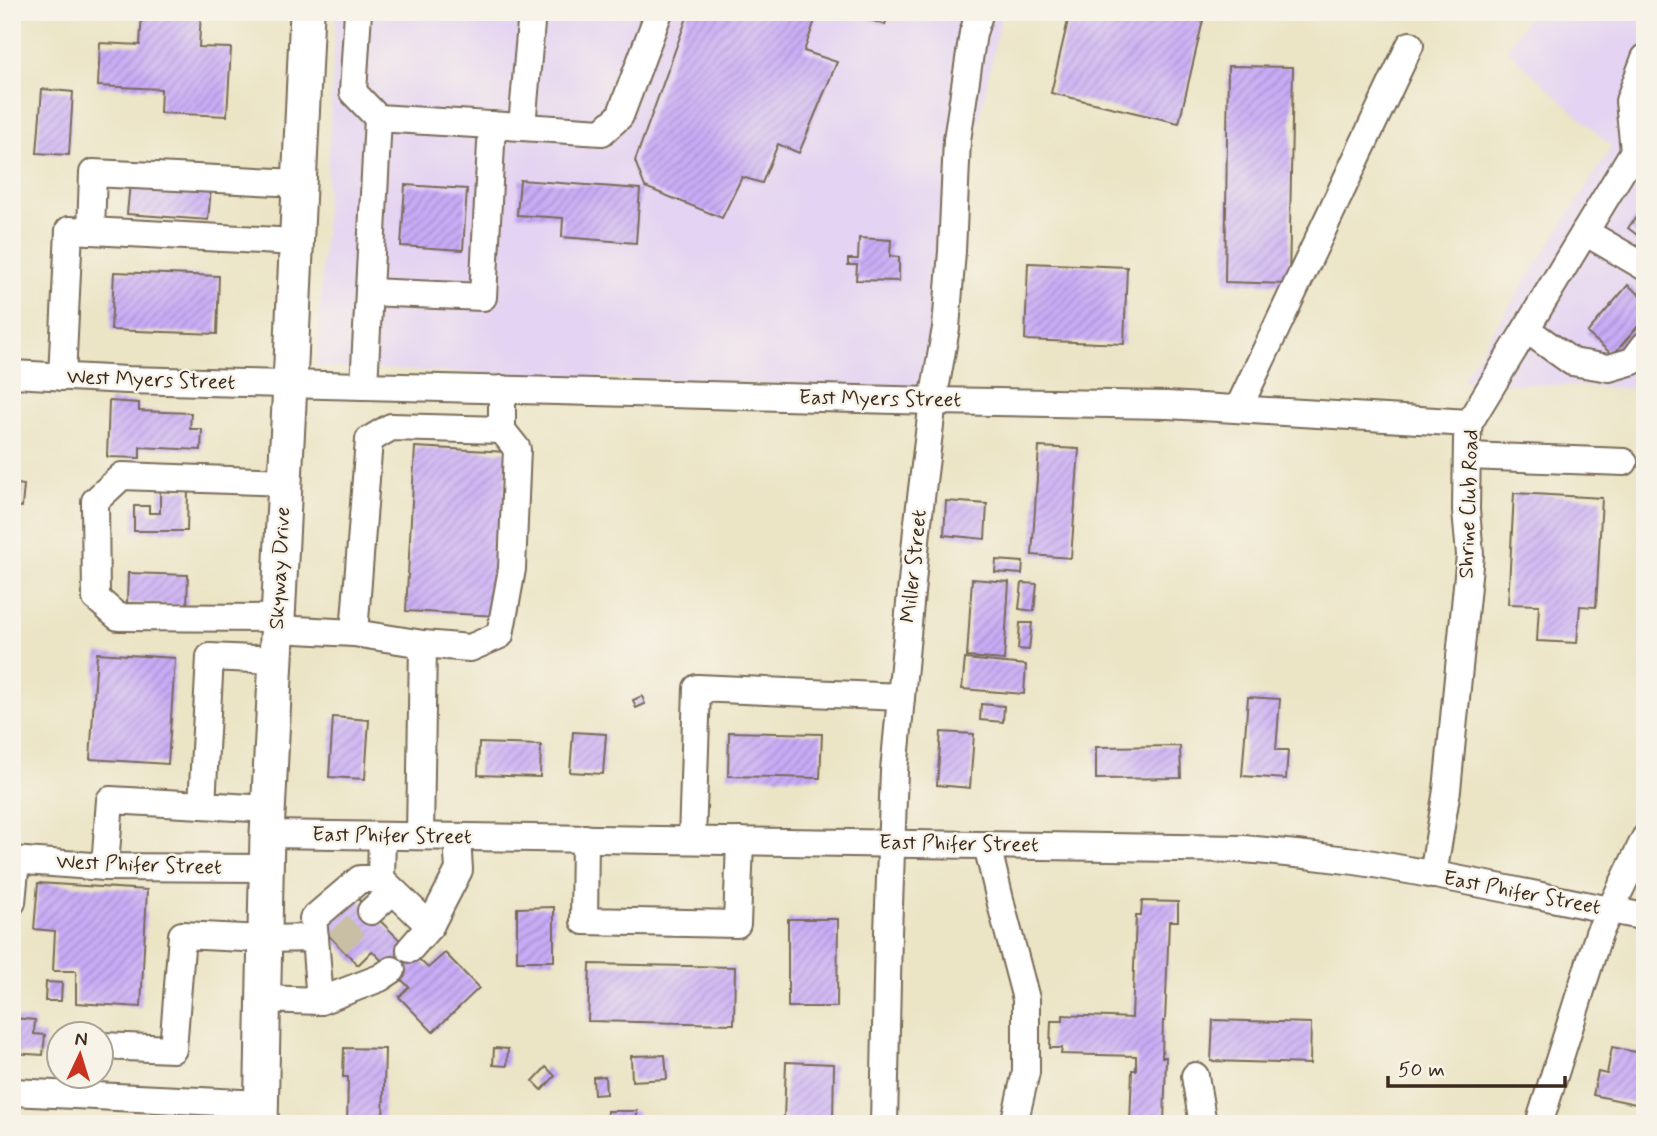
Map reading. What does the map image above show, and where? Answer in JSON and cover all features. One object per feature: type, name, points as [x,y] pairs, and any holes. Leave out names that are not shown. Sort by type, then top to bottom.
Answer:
[{"type":"main road","name":"Skyway Drive","points":[[261,1114],[267,821],[307,12]]},
{"type":"street","points":[[358,12],[353,92],[378,118],[601,132],[620,117],[659,12]]},
{"type":"street","points":[[522,127],[532,12]]},
{"type":"street","name":"Miller Street","points":[[884,1124],[894,771],[917,530],[933,401],[946,328],[957,141],[973,33],[980,12]]},
{"type":"street","points":[[1238,409],[1410,45]]},
{"type":"street","points":[[1639,144],[1629,101],[1645,58]]},
{"type":"street","points":[[364,386],[378,118]]},
{"type":"street","points":[[369,292],[483,297],[492,125]]},
{"type":"street","name":"Shrine Club Road","points":[[1433,875],[1447,790],[1470,555],[1466,510],[1469,423],[1639,144]]},
{"type":"street","points":[[91,231],[93,173],[299,183]]},
{"type":"street","points":[[62,377],[69,230],[296,242]]},
{"type":"street","points":[[1585,232],[1645,267]]},
{"type":"street","points":[[1526,330],[1572,362],[1609,368],[1633,361],[1645,345]]},
{"type":"street","name":"West Myers Street","points":[[12,374],[290,384]]},
{"type":"street","name":"East Myers Street","points":[[290,384],[1168,405],[1469,423]]},
{"type":"street","points":[[285,482],[122,477],[95,501],[96,598],[118,617],[277,636],[354,633],[470,648],[500,635],[512,569],[517,449],[502,430],[502,389]]},
{"type":"street","points":[[354,633],[369,439],[391,426],[502,430]]},
{"type":"street","points":[[1467,456],[1625,463]]},
{"type":"street","points":[[202,805],[210,657],[277,636]]},
{"type":"street","points":[[420,836],[423,644]]},
{"type":"street","points":[[692,840],[697,688],[901,698]]},
{"type":"street","name":"East Phifer Street","points":[[105,867],[110,800],[202,805],[267,821],[382,836],[1244,849],[1355,861],[1645,917]]},
{"type":"street","points":[[371,911],[387,885],[382,836]]},
{"type":"street","points":[[410,949],[430,926],[459,870],[457,837]]},
{"type":"street","points":[[585,838],[583,921],[723,924],[737,924],[740,841]]},
{"type":"street","points":[[1539,1124],[1599,933],[1645,838]]},
{"type":"street","points":[[987,845],[1026,999],[1026,1072],[1014,1124]]},
{"type":"street","points":[[12,902],[14,860]]},
{"type":"street","name":"West Phifer Street","points":[[14,860],[105,867],[266,867]]},
{"type":"street","points":[[320,1001],[323,947],[313,919],[360,879],[387,885],[430,926]]},
{"type":"street","points":[[116,1047],[173,1049],[182,935],[264,939],[323,947]]},
{"type":"street","points":[[263,999],[320,1001],[380,978],[392,970]]},
{"type":"street","points":[[1195,1076],[1203,1124]]},
{"type":"street","points":[[12,1092],[87,1090],[261,1114]]},
{"type":"shaded area","points":[[336,12],[1002,12],[922,389],[317,367]]},
{"type":"shaded area","points":[[1532,12],[1645,12],[1645,389],[1461,381],[1612,147],[1506,49]]},
{"type":"building","points":[[142,12],[201,12],[199,47],[231,48],[227,116],[160,113],[161,89],[98,86],[100,43],[140,45]]},
{"type":"building","points":[[689,12],[818,12],[804,51],[837,62],[799,153],[778,144],[762,183],[742,177],[722,218],[645,187],[635,161]]},
{"type":"building","points":[[848,12],[889,12],[885,25]]},
{"type":"building","points":[[1070,12],[1205,12],[1179,123],[1051,93]]},
{"type":"building","points":[[1228,66],[1293,67],[1289,284],[1225,282]]},
{"type":"building","points":[[42,89],[73,92],[69,155],[37,153]]},
{"type":"building","points":[[520,180],[640,189],[636,243],[562,237],[563,218],[517,215]]},
{"type":"building","points":[[130,183],[211,188],[208,220],[127,214]]},
{"type":"building","points":[[405,185],[467,189],[463,250],[401,246]]},
{"type":"building","points":[[1645,205],[1645,241],[1628,228]]},
{"type":"building","points":[[859,238],[891,240],[890,256],[899,257],[899,281],[856,280],[857,265],[848,265],[848,259],[858,259]]},
{"type":"building","points":[[1028,263],[1127,267],[1124,344],[1025,340]]},
{"type":"building","points":[[114,272],[219,276],[217,334],[111,330]]},
{"type":"building","points":[[1628,285],[1645,299],[1645,318],[1613,355],[1587,333]]},
{"type":"building","points":[[109,401],[139,403],[139,411],[191,413],[190,429],[202,429],[201,450],[140,447],[140,458],[107,457]]},
{"type":"building","points":[[415,447],[507,452],[498,616],[406,611]]},
{"type":"building","points":[[1039,447],[1079,449],[1071,558],[1032,555]]},
{"type":"building","points":[[12,483],[24,485],[22,507],[12,506]]},
{"type":"building","points":[[160,490],[188,490],[187,531],[134,531],[134,506],[149,506],[149,513],[160,513]]},
{"type":"building","points":[[1514,493],[1602,498],[1596,607],[1580,606],[1577,643],[1537,641],[1539,605],[1508,604]]},
{"type":"building","points":[[946,501],[987,504],[985,539],[944,535]]},
{"type":"building","points":[[996,560],[1023,562],[1022,574],[995,572]]},
{"type":"building","points":[[128,573],[188,575],[187,606],[127,603]]},
{"type":"building","points":[[972,579],[1009,582],[1004,660],[967,657]]},
{"type":"building","points":[[1022,583],[1037,584],[1034,611],[1019,609]]},
{"type":"building","points":[[1020,623],[1032,623],[1029,650],[1018,649]]},
{"type":"building","points":[[97,653],[175,658],[168,764],[90,759]]},
{"type":"building","points":[[965,659],[1026,665],[1024,694],[962,689]]},
{"type":"building","points":[[642,696],[645,704],[636,708],[633,700]]},
{"type":"building","points":[[1248,697],[1280,699],[1276,750],[1288,750],[1286,779],[1242,776]]},
{"type":"building","points":[[981,704],[1004,706],[1003,722],[980,720]]},
{"type":"building","points":[[333,717],[369,720],[365,779],[329,777]]},
{"type":"building","points":[[573,732],[606,734],[603,774],[570,772]]},
{"type":"building","points":[[729,732],[822,734],[820,778],[728,776]]},
{"type":"building","points":[[941,732],[974,734],[970,788],[937,785]]},
{"type":"building","points":[[479,743],[541,745],[540,777],[478,775]]},
{"type":"building","points":[[1180,746],[1181,778],[1096,779],[1096,747]]},
{"type":"building","points":[[38,883],[147,890],[141,1007],[76,1003],[76,971],[53,971],[55,931],[34,929]]},
{"type":"building","points":[[355,896],[428,968],[445,953],[479,988],[433,1032],[399,997],[409,987],[372,951],[358,965],[322,928]]},
{"type":"building","points":[[1142,901],[1178,902],[1178,921],[1169,921],[1162,1057],[1166,1057],[1164,1124],[1130,1124],[1132,1070],[1136,1070],[1136,1056],[1061,1054],[1062,1048],[1050,1048],[1051,1021],[1063,1021],[1063,1015],[1132,1018],[1136,916],[1141,916]]},
{"type":"building","points":[[554,907],[554,961],[517,961],[517,908]]},
{"type":"building","points":[[788,919],[838,919],[837,1007],[788,1007]]},
{"type":"building","points":[[590,964],[735,967],[734,1024],[588,1021]]},
{"type":"building","points":[[46,982],[62,983],[61,1001],[45,1001]]},
{"type":"building","points":[[12,1018],[35,1020],[34,1034],[45,1035],[43,1055],[12,1053]]},
{"type":"building","points":[[1213,1020],[1311,1023],[1310,1064],[1211,1061]]},
{"type":"building","points":[[1612,1047],[1645,1054],[1645,1106],[1593,1095],[1598,1072],[1607,1074]]},
{"type":"building","points":[[344,1048],[385,1049],[383,1124],[347,1124],[348,1077],[343,1077]]},
{"type":"building","points":[[494,1048],[508,1049],[507,1066],[493,1065]]},
{"type":"building","points":[[665,1055],[667,1079],[632,1081],[631,1056]]},
{"type":"building","points":[[786,1062],[834,1064],[833,1121],[784,1119]]},
{"type":"building","points":[[546,1067],[555,1076],[542,1090],[533,1081]]},
{"type":"building","points":[[605,1076],[606,1094],[594,1095],[593,1077]]},
{"type":"building","points":[[607,1111],[637,1111],[637,1124],[607,1124]]},
{"type":"tunnel","points":[[337,943],[371,911]]}]
